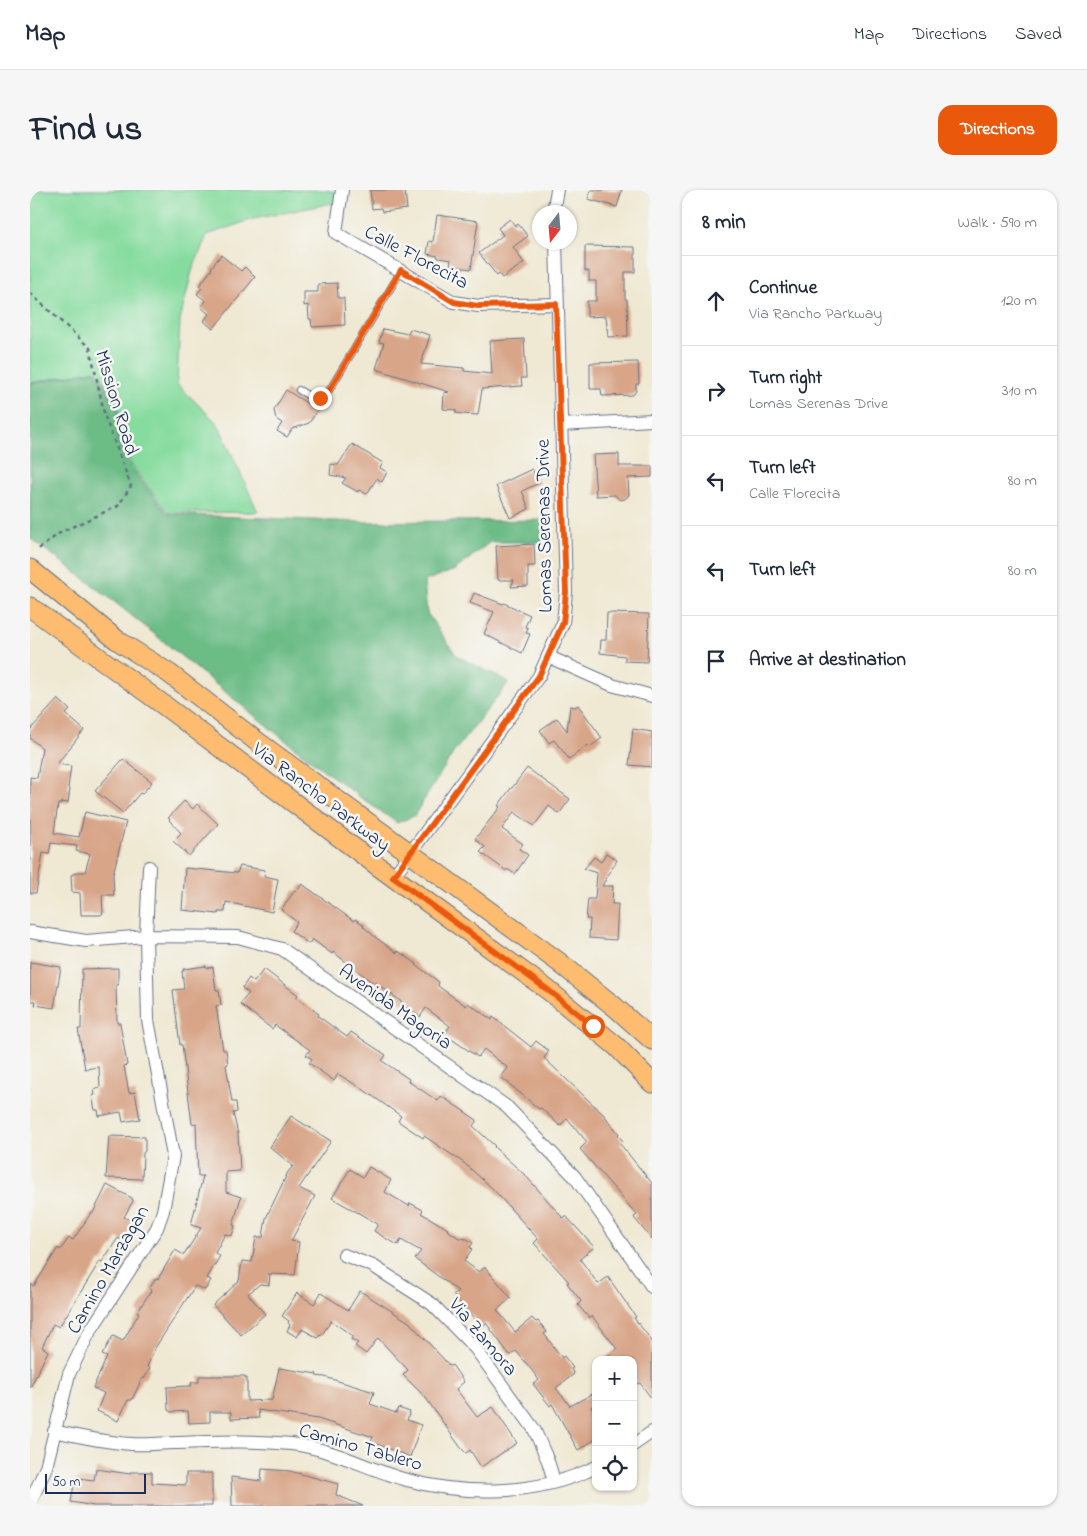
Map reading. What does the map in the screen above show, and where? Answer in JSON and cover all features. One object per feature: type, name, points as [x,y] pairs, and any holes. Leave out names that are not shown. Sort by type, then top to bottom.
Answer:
[{"type":"main road","name":"Via Rancho Parkway","points":[[30,569],[117,640],[170,674],[255,740],[560,963],[616,1007],[652,1040]]},
{"type":"main road","name":"Via Rancho Parkway","points":[[30,607],[540,984],[616,1046],[652,1083]]},
{"type":"street","name":"Calle Florecita","points":[[342,190],[336,233],[454,302],[478,306],[556,304]]},
{"type":"street","points":[[554,205],[557,190]]},
{"type":"street","name":"Lomas Serenas Drive","points":[[393,877],[539,676],[563,623],[566,592],[556,304],[556,250]]},
{"type":"street","points":[[561,424],[652,420]]},
{"type":"street","points":[[549,657],[612,685],[652,696]]},
{"type":"street","name":"Camino Marzagan","points":[[30,1504],[46,1467],[69,1374],[90,1333],[157,1228],[164,1211],[173,1156],[148,1020],[146,936],[149,867]]},
{"type":"street","name":"Avenida Magoria","points":[[30,932],[86,940],[146,936],[238,937],[282,949],[507,1107],[575,1177],[652,1287]]},
{"type":"street","name":"Via Zamora","points":[[344,1255],[373,1266],[432,1304],[475,1348],[534,1429],[548,1461],[554,1481]]},
{"type":"street","name":"Camino Tablero","points":[[54,1431],[91,1440],[134,1444],[252,1441],[294,1444],[325,1452],[404,1479],[449,1489],[497,1491],[526,1488],[592,1468]]},
{"type":"street","points":[[637,1442],[652,1432]]},
{"type":"lane","points":[[299,390],[309,396],[320,398],[327,394],[401,270]]},
{"type":"path","name":"Mission Road","points":[[30,293],[90,348],[105,418],[130,486],[118,506],[61,532],[36,551]]},
{"type":"green space","points":[[30,190],[325,190],[336,192],[333,203],[253,219],[207,235],[192,271],[180,320],[177,384],[218,424],[258,512],[168,513],[133,467],[118,440],[119,409],[96,370],[30,383]]},
{"type":"green space","points":[[95,371],[118,410],[117,440],[131,467],[167,514],[359,522],[550,520],[549,542],[490,542],[455,570],[424,581],[427,613],[457,656],[509,682],[454,752],[414,816],[397,823],[361,798],[257,718],[110,598],[30,538],[30,384]]},
{"type":"building","points":[[370,190],[405,190],[407,209],[382,212],[381,208],[372,209]]},
{"type":"building","points":[[591,190],[622,190],[617,207],[588,199]]},
{"type":"building","points":[[437,215],[478,221],[471,269],[450,266],[451,260],[427,254],[429,241],[433,242]]},
{"type":"building","points":[[510,219],[515,226],[518,224],[528,236],[513,247],[524,263],[502,278],[499,274],[497,276],[479,253],[503,235],[498,228]]},
{"type":"building","points":[[585,246],[635,247],[635,272],[625,272],[628,336],[608,337],[606,316],[587,317],[587,301],[596,301],[596,281],[589,281],[589,271],[585,271]]},
{"type":"building","points":[[221,255],[241,271],[245,267],[255,277],[213,329],[204,321],[209,314],[201,307],[206,301],[197,294],[202,288],[199,286]]},
{"type":"building","points":[[337,283],[338,298],[344,298],[345,325],[312,327],[311,319],[309,319],[308,305],[304,306],[304,292],[318,292],[318,284]]},
{"type":"building","points":[[383,329],[408,334],[410,329],[430,335],[421,364],[464,368],[464,371],[492,374],[490,341],[524,339],[526,378],[521,378],[522,386],[482,389],[478,415],[456,413],[456,410],[443,409],[444,393],[449,392],[376,369],[384,343],[379,342]]},
{"type":"building","points":[[638,362],[639,384],[636,384],[636,391],[633,395],[602,396],[601,389],[590,389],[590,363]]},
{"type":"building","points":[[286,390],[318,410],[309,423],[292,429],[287,437],[277,431],[282,423],[276,419],[274,410]]},
{"type":"building","points":[[352,444],[383,463],[380,468],[387,472],[382,482],[377,478],[367,494],[359,490],[358,492],[342,483],[346,478],[330,475],[331,464],[338,465]]},
{"type":"building","points":[[619,454],[619,466],[652,466],[652,477],[628,478],[629,495],[625,499],[620,500],[615,495],[596,496],[593,455]]},
{"type":"building","points":[[532,469],[539,483],[522,491],[529,509],[510,518],[496,486]]},
{"type":"building","points":[[534,544],[535,566],[528,566],[528,586],[511,587],[514,580],[498,580],[496,546]]},
{"type":"building","points":[[474,593],[504,603],[530,615],[525,627],[528,628],[526,633],[530,634],[522,653],[484,634],[494,612],[470,603]]},
{"type":"building","points":[[607,613],[649,614],[647,662],[625,661],[625,656],[600,653],[601,640],[606,640]]},
{"type":"building","points":[[58,699],[70,710],[66,714],[84,730],[57,764],[71,766],[68,788],[70,789],[68,803],[61,802],[61,804],[58,804],[54,833],[79,837],[85,812],[126,822],[113,874],[114,895],[102,895],[103,913],[101,915],[81,915],[80,893],[72,892],[71,875],[85,872],[90,854],[76,851],[77,846],[51,843],[49,854],[43,853],[36,893],[30,893],[30,777],[37,778],[42,748],[30,738],[30,730]]},
{"type":"building","points":[[578,705],[602,738],[590,747],[588,745],[569,759],[554,740],[549,743],[540,730],[557,718],[567,731],[570,706],[575,707]]},
{"type":"building","points":[[633,729],[652,732],[652,767],[629,765]]},
{"type":"building","points":[[123,759],[152,782],[123,813],[95,791]]},
{"type":"building","points":[[527,768],[570,799],[559,814],[549,806],[534,826],[514,812],[502,829],[523,844],[519,849],[528,855],[515,874],[505,870],[480,852],[485,847],[475,839]]},
{"type":"building","points":[[184,801],[193,809],[197,804],[218,824],[189,856],[173,841],[181,833],[168,818]]},
{"type":"building","points":[[606,853],[617,860],[602,886],[613,886],[612,904],[618,904],[616,940],[589,938],[590,919],[586,919],[588,899],[595,899],[597,873],[584,869],[594,857],[601,862]]},
{"type":"building","points":[[240,866],[265,870],[264,876],[278,879],[272,912],[226,902],[225,912],[218,912],[218,914],[182,910],[185,868],[237,873]]},
{"type":"building","points":[[302,884],[354,921],[355,919],[364,925],[375,937],[397,953],[398,951],[417,964],[439,982],[438,986],[466,1006],[468,1003],[492,1020],[493,1017],[531,1047],[536,1041],[549,1051],[544,1058],[604,1115],[623,1141],[620,1144],[652,1183],[652,1240],[635,1219],[634,1217],[637,1215],[580,1149],[587,1142],[567,1118],[560,1126],[541,1108],[539,1109],[501,1077],[508,1068],[484,1049],[478,1057],[444,1034],[450,1026],[426,1008],[420,1017],[333,952],[332,954],[312,939],[309,944],[291,931],[297,922],[281,910],[295,890],[297,891]]},
{"type":"building","points":[[30,962],[61,967],[54,1008],[35,1005],[36,1001],[30,1001]]},
{"type":"building","points":[[206,966],[207,968],[213,967],[216,990],[219,990],[221,1005],[216,1006],[223,1050],[226,1050],[228,1064],[226,1065],[232,1102],[236,1102],[237,1112],[233,1113],[238,1134],[240,1171],[226,1172],[226,1192],[241,1197],[232,1236],[225,1234],[215,1253],[220,1256],[207,1278],[211,1280],[205,1290],[195,1286],[155,1348],[147,1367],[150,1368],[144,1379],[142,1378],[132,1400],[128,1400],[118,1421],[97,1411],[104,1393],[93,1388],[107,1357],[102,1355],[113,1336],[123,1341],[139,1313],[137,1312],[151,1291],[150,1288],[156,1278],[158,1279],[175,1250],[184,1255],[201,1228],[191,1225],[203,1176],[198,1176],[196,1123],[192,1124],[173,990],[184,989],[183,969]]},
{"type":"building","points":[[118,968],[118,984],[116,985],[117,1023],[120,1023],[127,1065],[124,1066],[129,1093],[135,1092],[140,1119],[123,1122],[121,1112],[99,1116],[98,1110],[95,1110],[92,1096],[95,1095],[94,1089],[100,1088],[99,1067],[85,1069],[78,1029],[81,1029],[82,969]]},
{"type":"building","points":[[264,969],[298,995],[296,997],[319,1014],[318,1016],[347,1037],[351,1032],[386,1055],[382,1061],[409,1079],[408,1081],[438,1101],[441,1096],[477,1120],[473,1126],[526,1176],[563,1218],[566,1216],[594,1247],[580,1259],[598,1284],[608,1277],[636,1317],[634,1318],[652,1341],[652,1399],[640,1383],[637,1383],[637,1356],[607,1356],[617,1349],[592,1316],[589,1318],[578,1305],[581,1301],[567,1283],[569,1282],[534,1243],[538,1239],[492,1188],[464,1163],[398,1121],[401,1116],[361,1088],[338,1074],[334,1081],[309,1063],[312,1059],[306,1055],[310,1050],[275,1025],[272,1029],[240,1004],[249,993],[242,988],[249,978],[254,982]]},
{"type":"building","points":[[291,1116],[331,1141],[299,1188],[315,1196],[291,1241],[299,1242],[295,1275],[268,1274],[270,1275],[269,1285],[260,1284],[248,1294],[265,1314],[241,1335],[213,1305],[239,1281],[242,1261],[252,1262],[256,1237],[263,1237],[266,1218],[288,1172],[293,1166],[270,1147]]},
{"type":"building","points":[[109,1136],[145,1137],[142,1179],[106,1178]]},
{"type":"building","points":[[369,1167],[391,1180],[385,1192],[409,1206],[410,1203],[423,1210],[421,1213],[459,1238],[467,1239],[473,1243],[470,1247],[472,1249],[464,1261],[479,1272],[485,1267],[511,1298],[497,1310],[515,1332],[532,1318],[536,1322],[538,1321],[547,1332],[544,1334],[562,1358],[564,1356],[573,1368],[571,1369],[574,1374],[556,1388],[570,1406],[592,1394],[592,1441],[578,1450],[552,1404],[550,1406],[533,1384],[539,1380],[527,1364],[516,1351],[511,1355],[509,1354],[486,1323],[482,1327],[453,1295],[458,1291],[415,1259],[421,1251],[401,1240],[398,1245],[385,1238],[374,1231],[378,1224],[332,1198],[350,1169],[363,1177]]},
{"type":"building","points":[[107,1185],[132,1198],[133,1201],[124,1217],[134,1222],[124,1241],[118,1238],[102,1262],[100,1261],[59,1327],[53,1324],[42,1347],[48,1351],[30,1388],[30,1284],[34,1286],[58,1248],[60,1250],[69,1238],[73,1240],[91,1213],[93,1213]]},
{"type":"building","points":[[360,1291],[409,1322],[450,1366],[452,1365],[464,1382],[456,1389],[477,1417],[493,1407],[517,1443],[481,1467],[470,1450],[466,1453],[461,1448],[425,1397],[403,1375],[408,1370],[378,1338],[366,1354],[355,1346],[358,1343],[351,1339],[353,1336],[331,1321],[318,1338],[302,1329],[297,1337],[287,1331],[290,1325],[289,1321],[282,1316],[297,1293],[314,1304],[321,1293],[348,1310]]},
{"type":"building","points":[[279,1368],[317,1374],[316,1376],[374,1392],[370,1404],[396,1413],[398,1408],[410,1412],[407,1420],[421,1425],[410,1457],[371,1442],[373,1437],[318,1419],[258,1410],[259,1418],[231,1419],[231,1412],[210,1412],[210,1422],[189,1423],[188,1411],[171,1412],[168,1410],[167,1387],[191,1386],[192,1382],[199,1382],[199,1376],[245,1376],[247,1378],[247,1401],[272,1400]]},
{"type":"building","points":[[96,1469],[130,1474],[130,1472],[152,1472],[152,1483],[186,1485],[186,1473],[212,1473],[212,1506],[94,1506],[71,1502],[75,1479],[94,1480]]},
{"type":"building","points":[[262,1469],[290,1471],[338,1484],[336,1495],[363,1506],[232,1506],[231,1477],[261,1481]]},
{"type":"route","points":[[320,398],[327,394],[401,270],[454,302],[478,306],[556,304],[566,592],[563,623],[539,676],[393,877],[548,990],[593,1026]]}]
